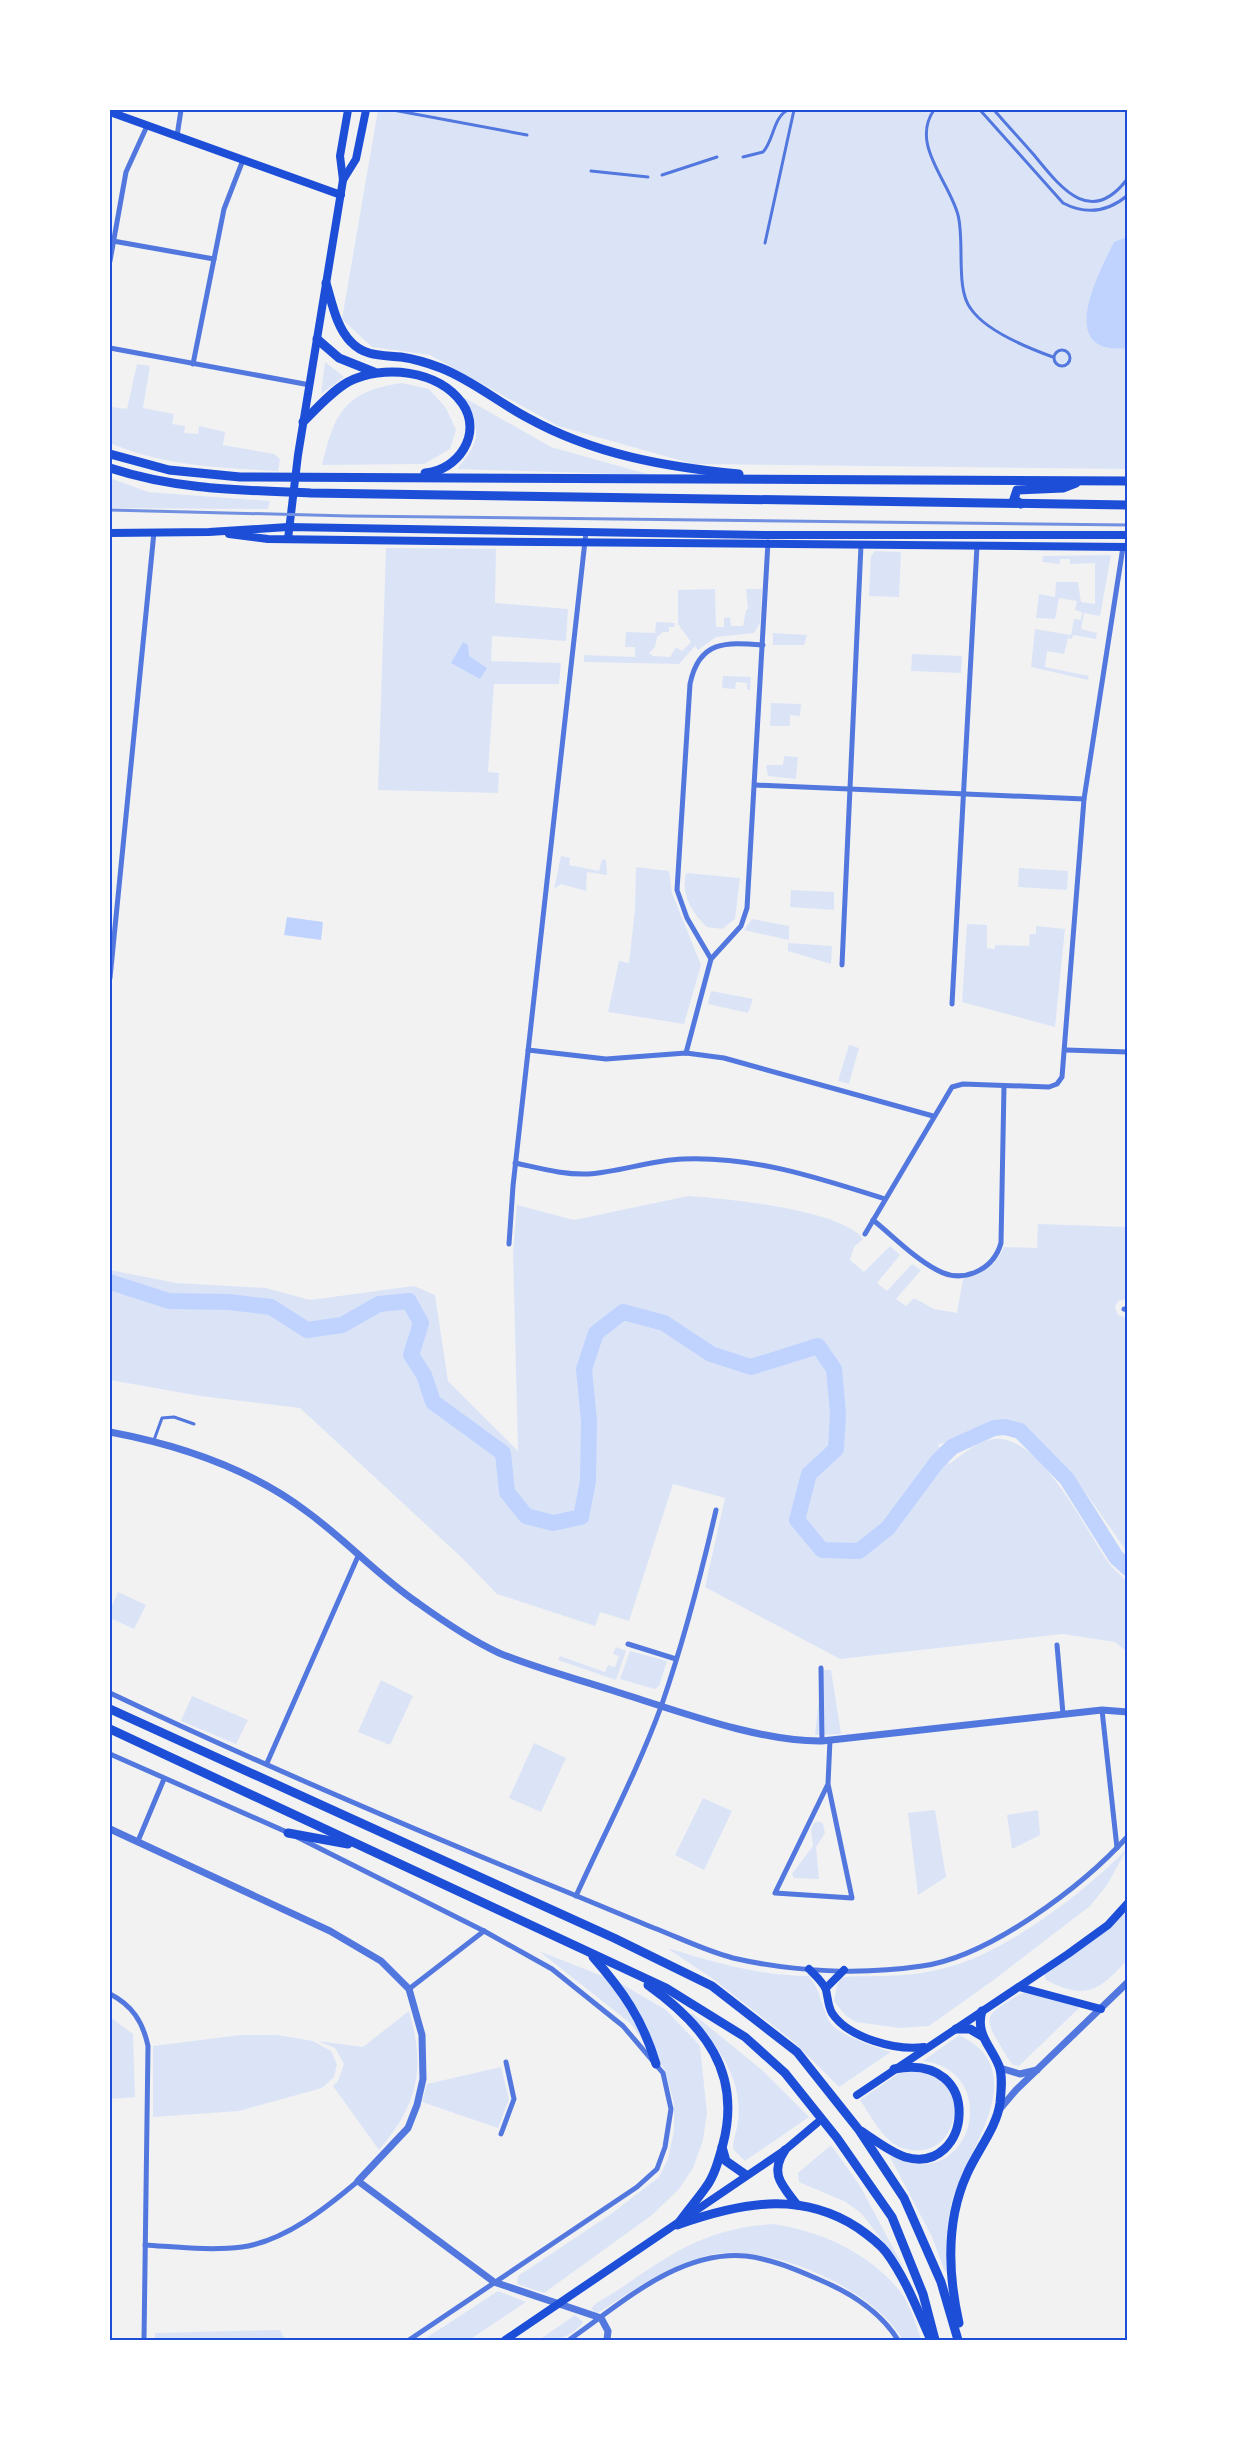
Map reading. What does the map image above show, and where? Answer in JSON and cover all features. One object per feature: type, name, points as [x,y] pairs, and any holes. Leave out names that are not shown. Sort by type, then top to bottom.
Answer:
[{"type":"highway","points":[[326,283],[342,329],[350,341],[361,350],[370,354],[423,362],[444,369],[529,419],[564,436],[648,463],[807,480]]},
{"type":"highway","points":[[317,339],[339,358],[378,374]]},
{"type":"highway","points":[[303,422],[336,390],[363,376],[378,374],[414,374],[434,380],[452,392],[464,405],[469,418],[469,431],[461,456],[443,469],[369,478]]},
{"type":"highway","points":[[110,454],[195,474],[240,477],[1128,481]]},
{"type":"highway","points":[[110,468],[179,486],[299,493],[1128,505]]},
{"type":"highway","points":[[1024,505],[1014,499],[1017,490],[1063,488],[1081,481]]},
{"type":"highway","points":[[110,1709],[614,1938],[712,1986],[797,2052],[857,2127],[908,2208],[940,2282],[960,2340]]},
{"type":"highway","points":[[110,1730],[666,1988],[745,2037],[785,2073],[806,2097],[892,2217],[923,2294],[933,2340]]},
{"type":"highway","points":[[288,1833],[363,1847]]},
{"type":"highway","points":[[590,1953],[618,1985],[634,2010],[647,2033],[656,2064]]},
{"type":"highway","points":[[629,1971],[674,2003],[705,2036],[718,2056],[725,2082],[728,2107],[727,2127],[722,2146],[707,2186],[678,2225]]},
{"type":"highway","points":[[960,2340],[951,2273],[954,2220],[967,2175],[999,2110],[1000,2068],[982,2036],[979,2022],[982,2011]]},
{"type":"highway","points":[[956,2029],[970,2030],[982,2036]]},
{"type":"highway","points":[[857,2127],[899,2154],[914,2158],[939,2152],[954,2137],[960,2111],[951,2085],[927,2068],[894,2069]]},
{"type":"highway","points":[[722,2146],[726,2161],[746,2175]]},
{"type":"highway","points":[[785,2150],[777,2162],[778,2176],[783,2187],[797,2205]]},
{"type":"highway","points":[[678,2225],[716,2211],[763,2203],[822,2209],[846,2220],[884,2250],[904,2279],[933,2340]]},
{"type":"main road","points":[[288,539],[303,422],[341,195],[343,180],[340,156],[348,110]]},
{"type":"main road","points":[[343,180],[356,159],[366,110]]},
{"type":"main road","points":[[110,112],[341,195]]},
{"type":"main road","points":[[268,539],[277,536],[288,527]]},
{"type":"main road","points":[[110,533],[209,532],[288,527],[769,535],[1128,535]]},
{"type":"main road","points":[[209,532],[268,539],[1125,547]]},
{"type":"main road","points":[[857,2095],[1108,1926],[1128,1903]]},
{"type":"main road","points":[[809,1969],[826,1988],[832,2013],[840,2021],[862,2035],[883,2044],[911,2049],[929,2047]]},
{"type":"main road","points":[[826,1988],[843,1970]]},
{"type":"main road","points":[[1019,1987],[1101,2009]]},
{"type":"main road","points":[[505,2340],[678,2225],[746,2175],[785,2150],[817,2122]]},
{"type":"street","points":[[177,136],[181,110]]},
{"type":"street","points":[[110,261],[126,172],[147,126]]},
{"type":"street","points":[[193,364],[227,197],[243,160]]},
{"type":"street","points":[[113,241],[214,259]]},
{"type":"street","points":[[110,348],[310,385]]},
{"type":"street","points":[[110,978],[153,532]]},
{"type":"street","points":[[509,1244],[515,1163],[586,532]]},
{"type":"street","points":[[686,1053],[711,959],[745,919],[769,535]]},
{"type":"street","points":[[842,965],[861,545]]},
{"type":"street","points":[[952,1004],[977,546]]},
{"type":"street","points":[[865,1234],[950,1089],[957,1085],[1049,1087],[1057,1084],[1062,1077],[1066,1050],[1084,799],[1125,547]]},
{"type":"street","points":[[711,959],[687,918],[679,898],[676,882],[690,684],[696,666],[704,655],[721,644],[763,645]]},
{"type":"street","points":[[755,785],[1084,799]]},
{"type":"street","points":[[528,1050],[606,1059],[686,1053],[738,1060],[933,1116]]},
{"type":"street","points":[[1066,1050],[1128,1052]]},
{"type":"street","points":[[873,1220],[935,1270],[961,1275],[973,1274],[988,1266],[1001,1243],[1004,1086]]},
{"type":"street","points":[[515,1163],[588,1174],[671,1160],[712,1159],[780,1168],[885,1199]]},
{"type":"street","points":[[110,1432],[154,1440],[205,1457],[264,1484],[304,1509],[417,1603],[499,1653],[661,1706],[780,1739],[826,1741],[1102,1710],[1128,1712]]},
{"type":"street","points":[[576,1896],[627,1787],[661,1706],[716,1510]]},
{"type":"street","points":[[267,1763],[359,1554]]},
{"type":"street","points":[[628,1644],[676,1659]]},
{"type":"street","points":[[1057,1645],[1062,1714]]},
{"type":"street","points":[[821,1668],[828,1784],[852,1898],[775,1893],[828,1784]]},
{"type":"street","points":[[110,1693],[393,1820],[733,1958],[809,1969],[843,1970],[924,1966],[966,1954],[1005,1933],[1094,1870],[1128,1836]]},
{"type":"street","points":[[1102,1710],[1117,1848]]},
{"type":"street","points":[[110,1754],[288,1833],[484,1931],[552,1969],[582,1990],[623,2026],[663,2073],[671,2109],[665,2147],[657,2169],[637,2187],[409,2340]]},
{"type":"street","points":[[138,1841],[164,1779]]},
{"type":"street","points":[[110,1829],[260,1901],[330,1931],[381,1961],[409,1989],[422,2035],[423,2079],[408,2128],[358,2181],[321,2210],[277,2236],[244,2247],[202,2248],[145,2245]]},
{"type":"street","points":[[409,1989],[484,1931]]},
{"type":"street","points":[[999,2110],[1128,1982]]},
{"type":"street","points":[[110,1994],[128,2006],[138,2019],[145,2030],[148,2046],[144,2340]]},
{"type":"street","points":[[501,2134],[514,2099],[506,2062]]},
{"type":"street","points":[[1000,2068],[1020,2074],[1039,2069]]},
{"type":"street","points":[[358,2181],[494,2282],[601,2318],[608,2331],[607,2340]]},
{"type":"street","points":[[569,2340],[664,2274],[704,2259],[746,2256],[786,2266],[838,2288],[867,2306],[891,2329],[898,2340]]},
{"type":"lane","points":[[393,110],[526,135]]},
{"type":"lane","points":[[743,157],[763,152],[772,139],[777,120],[788,110]]},
{"type":"lane","points":[[765,243],[794,110]]},
{"type":"lane","points":[[934,110],[926,126],[926,144],[958,214],[963,242],[963,284],[967,303],[987,324],[1026,348],[1053,357],[1059,366],[1064,366],[1070,360],[1069,355],[1063,350],[1056,352],[1053,357]]},
{"type":"lane","points":[[980,110],[1063,203],[1082,210],[1094,211],[1112,207],[1128,195]]},
{"type":"lane","points":[[994,110],[1071,196],[1090,201],[1100,200],[1111,196],[1128,178]]},
{"type":"lane","points":[[662,175],[717,157]]},
{"type":"lane","points":[[591,171],[648,177]]},
{"type":"lane","points":[[154,1440],[162,1418],[174,1417],[194,1424]]},
{"type":"shaded area","points":[[378,110],[1127,110],[1127,469],[693,464],[558,426],[430,355],[372,347],[342,319]]},
{"type":"shaded area","points":[[325,362],[344,377],[321,394]]},
{"type":"shaded area","points":[[137,364],[150,366],[143,408],[174,414],[172,424],[185,426],[184,433],[198,434],[199,426],[225,432],[223,445],[274,454],[280,459],[278,471],[214,467],[171,461],[130,451],[110,443],[110,402],[112,407],[127,409]]},
{"type":"shaded area","points":[[402,383],[429,389],[446,408],[456,430],[450,449],[424,464],[322,465],[332,431],[345,408],[367,392]]},
{"type":"shaded area","points":[[463,397],[551,447],[651,475],[457,469],[471,450],[476,434],[473,418]]},
{"type":"shaded area","points":[[110,478],[148,492],[270,501],[268,509],[110,508]]},
{"type":"shaded area","points":[[386,548],[496,549],[495,603],[568,609],[566,641],[492,636],[491,661],[561,663],[559,684],[494,684],[488,772],[499,773],[498,793],[378,790]]},
{"type":"shaded area","points":[[875,551],[901,552],[899,597],[869,596],[871,556]]},
{"type":"shaded area","points":[[1111,555],[1100,616],[1084,613],[1081,629],[1097,633],[1096,639],[1073,635],[1072,639],[1068,638],[1064,654],[1047,651],[1045,667],[1089,676],[1088,680],[1031,667],[1035,629],[1071,635],[1074,619],[1081,620],[1082,612],[1075,610],[1077,601],[1059,598],[1055,619],[1036,618],[1039,594],[1055,597],[1056,582],[1078,582],[1081,602],[1095,604],[1095,563],[1070,564],[1070,559],[1060,559],[1060,564],[1042,562],[1043,556]]},
{"type":"shaded area","points":[[715,589],[716,627],[724,627],[724,618],[730,617],[731,626],[743,626],[748,609],[746,589],[762,589],[760,623],[754,633],[716,637],[698,650],[695,646],[679,664],[584,662],[584,655],[635,657],[635,647],[625,647],[626,632],[655,633],[656,622],[675,623],[674,627],[669,627],[669,632],[663,632],[657,637],[655,647],[649,653],[653,656],[670,657],[676,647],[682,651],[691,642],[678,624],[678,590]]},
{"type":"shaded area","points":[[773,633],[807,635],[804,645],[773,645]]},
{"type":"shaded area","points":[[912,654],[962,656],[961,673],[911,671]]},
{"type":"shaded area","points":[[723,676],[751,677],[750,690],[747,689],[747,683],[736,682],[735,689],[722,688]]},
{"type":"shaded area","points":[[771,703],[801,704],[800,716],[790,715],[790,726],[770,726]]},
{"type":"shaded area","points":[[784,756],[798,757],[796,779],[768,776],[766,765],[783,765]]},
{"type":"shaded area","points":[[561,856],[570,858],[569,865],[599,871],[602,859],[606,860],[607,875],[587,872],[586,891],[561,884],[554,889]]},
{"type":"shaded area","points":[[636,867],[669,871],[672,893],[701,965],[684,1024],[608,1012],[619,961],[629,963],[635,909]]},
{"type":"shaded area","points":[[1019,868],[1068,871],[1067,890],[1018,887]]},
{"type":"shaded area","points":[[686,873],[740,878],[735,919],[722,929],[707,927],[696,915],[686,895]]},
{"type":"shaded area","points":[[791,890],[834,892],[834,910],[790,907]]},
{"type":"shaded area","points":[[752,919],[789,926],[789,940],[744,930]]},
{"type":"shaded area","points":[[967,924],[987,925],[987,948],[995,949],[995,945],[1029,946],[1030,934],[1036,934],[1036,926],[1065,929],[1055,1027],[962,1002]]},
{"type":"shaded area","points":[[788,943],[832,946],[831,964],[788,951]]},
{"type":"shaded area","points":[[711,991],[753,999],[748,1013],[708,1004]]},
{"type":"shaded area","points":[[849,1045],[859,1048],[849,1084],[838,1081]]},
{"type":"shaded area","points":[[688,1196],[782,1207],[832,1220],[851,1229],[863,1239],[854,1247],[850,1260],[864,1272],[890,1246],[900,1255],[877,1283],[887,1291],[912,1264],[921,1270],[896,1299],[906,1306],[914,1298],[934,1309],[957,1313],[963,1279],[988,1269],[997,1260],[1004,1247],[1037,1248],[1038,1224],[1127,1227],[1127,1299],[1118,1301],[1115,1307],[1118,1315],[1127,1318],[1127,1552],[1072,1473],[1023,1424],[996,1421],[938,1445],[949,1464],[980,1443],[1002,1439],[1018,1445],[1049,1472],[1108,1562],[1127,1582],[1127,1652],[1115,1642],[1063,1634],[840,1659],[705,1587],[725,1498],[673,1484],[629,1621],[600,1612],[595,1626],[497,1594],[461,1557],[300,1408],[200,1396],[110,1380],[110,1270],[176,1283],[266,1288],[310,1300],[414,1286],[435,1295],[448,1381],[518,1451],[513,1252],[517,1205],[574,1220]]},
{"type":"shaded area","points":[[118,1592],[146,1605],[134,1629],[110,1618],[110,1610]]},
{"type":"shaded area","points":[[616,1647],[626,1651],[616,1680],[558,1660],[560,1656],[605,1672],[608,1665],[615,1667],[619,1656],[613,1654]]},
{"type":"shaded area","points":[[630,1651],[667,1661],[659,1686],[655,1689],[620,1679]]},
{"type":"shaded area","points":[[822,1670],[831,1670],[841,1734],[815,1735]]},
{"type":"shaded area","points":[[381,1680],[413,1696],[390,1745],[358,1732]]},
{"type":"shaded area","points":[[192,1696],[248,1720],[236,1744],[181,1721]]},
{"type":"shaded area","points":[[534,1743],[566,1758],[541,1812],[509,1798]]},
{"type":"shaded area","points":[[703,1798],[732,1811],[704,1870],[675,1855]]},
{"type":"shaded area","points":[[935,1810],[946,1877],[918,1895],[908,1813]]},
{"type":"shaded area","points":[[1038,1810],[1040,1835],[1012,1849],[1007,1815]]},
{"type":"shaded area","points":[[819,1821],[823,1824],[825,1833],[816,1847],[819,1879],[794,1878],[792,1874],[813,1846],[811,1830],[814,1823]]},
{"type":"shaded area","points":[[1127,1849],[1107,1885],[1090,1906],[929,2026],[900,2028],[856,2022],[846,2016],[834,2001],[841,1978],[928,1972],[969,1960],[993,1949],[1066,1902]]},
{"type":"shaded area","points":[[1127,1906],[1127,1960],[1109,1979],[1091,1989],[1082,1991],[1072,1990],[1046,1980],[1044,1974]]},
{"type":"shaded area","points":[[667,1948],[754,1971],[809,1976],[816,1986],[832,2025],[856,2040],[891,2052],[839,2087],[794,2042],[713,1979]]},
{"type":"shaded area","points":[[539,1951],[620,1983],[666,2010],[700,2046],[707,2113],[703,2140],[693,2168],[679,2189],[652,2215],[544,2293],[517,2284],[518,2276],[611,2214],[659,2177],[668,2159],[674,2131],[674,2103],[664,2068],[630,2023]]},
{"type":"shaded area","points":[[1024,1992],[1077,2005],[1079,2008],[1019,2066],[1013,2065],[1009,2060],[990,2026],[990,2019],[992,2013],[999,2007]]},
{"type":"shaded area","points":[[409,2011],[417,2051],[415,2085],[403,2117],[379,2150],[333,2086],[338,2081],[344,2064],[335,2048],[318,2041],[363,2047]]},
{"type":"shaded area","points":[[692,2013],[762,2070],[809,2117],[745,2161],[733,2149],[739,2106],[732,2077],[719,2051],[690,2016]]},
{"type":"shaded area","points":[[110,2017],[133,2034],[135,2097],[110,2099]]},
{"type":"shaded area","points":[[240,2035],[277,2035],[313,2041],[331,2051],[337,2064],[334,2077],[322,2088],[239,2111],[153,2117],[153,2046]]},
{"type":"shaded area","points":[[959,2035],[982,2051],[992,2070],[994,2091],[989,2114],[951,2205],[945,2272],[932,2237],[889,2155],[917,2164],[940,2160],[957,2147],[967,2128],[970,2107],[964,2086],[948,2070],[923,2061]]},
{"type":"shaded area","points":[[501,2067],[509,2099],[498,2128],[422,2102],[427,2084]]},
{"type":"shaded area","points":[[901,2072],[924,2073],[940,2079],[950,2091],[954,2105],[953,2120],[947,2134],[937,2145],[921,2150],[895,2145],[878,2127],[860,2100]]},
{"type":"shaded area","points":[[831,2145],[860,2186],[905,2270],[862,2214],[846,2202],[799,2182],[798,2173]]},
{"type":"shaded area","points":[[773,2224],[825,2238],[858,2254],[873,2265],[903,2295],[921,2340],[903,2340],[888,2321],[868,2303],[843,2286],[815,2272],[757,2255],[730,2253],[706,2256],[651,2279],[601,2311],[596,2313],[591,2309],[658,2263],[692,2244],[729,2231]]},
{"type":"shaded area","points":[[498,2291],[526,2302],[469,2340],[423,2340]]},
{"type":"shaded area","points":[[575,2315],[583,2322],[569,2335],[552,2340],[539,2340]]},
{"type":"shaded area","points":[[280,2330],[285,2340],[155,2340],[155,2333]]},
{"type":"water","points":[[1127,237],[1127,348],[1105,347],[1092,339],[1087,326],[1088,310],[1099,273],[1114,242]]},
{"type":"water","points":[[463,642],[468,645],[469,656],[487,668],[480,679],[451,663]]},
{"type":"water","points":[[287,917],[323,922],[321,940],[284,935]]},
{"type":"waterway","points":[[110,1282],[169,1301],[229,1302],[271,1307],[307,1330],[342,1325],[379,1304],[409,1301],[421,1323],[411,1355],[424,1375],[433,1402],[503,1453],[507,1492],[526,1516],[553,1523],[581,1517],[588,1481],[589,1421],[584,1369],[596,1333],[623,1312],[664,1323],[711,1354],[751,1367],[818,1346],[834,1369],[838,1414],[836,1449],[809,1474],[797,1520],[822,1550],[859,1551],[888,1528],[937,1462],[952,1447],[994,1428],[1005,1427],[1020,1431],[1067,1479],[1116,1557],[1128,1568]]},
{"type":"railway","points":[[110,510],[349,516],[1128,525]]}]
